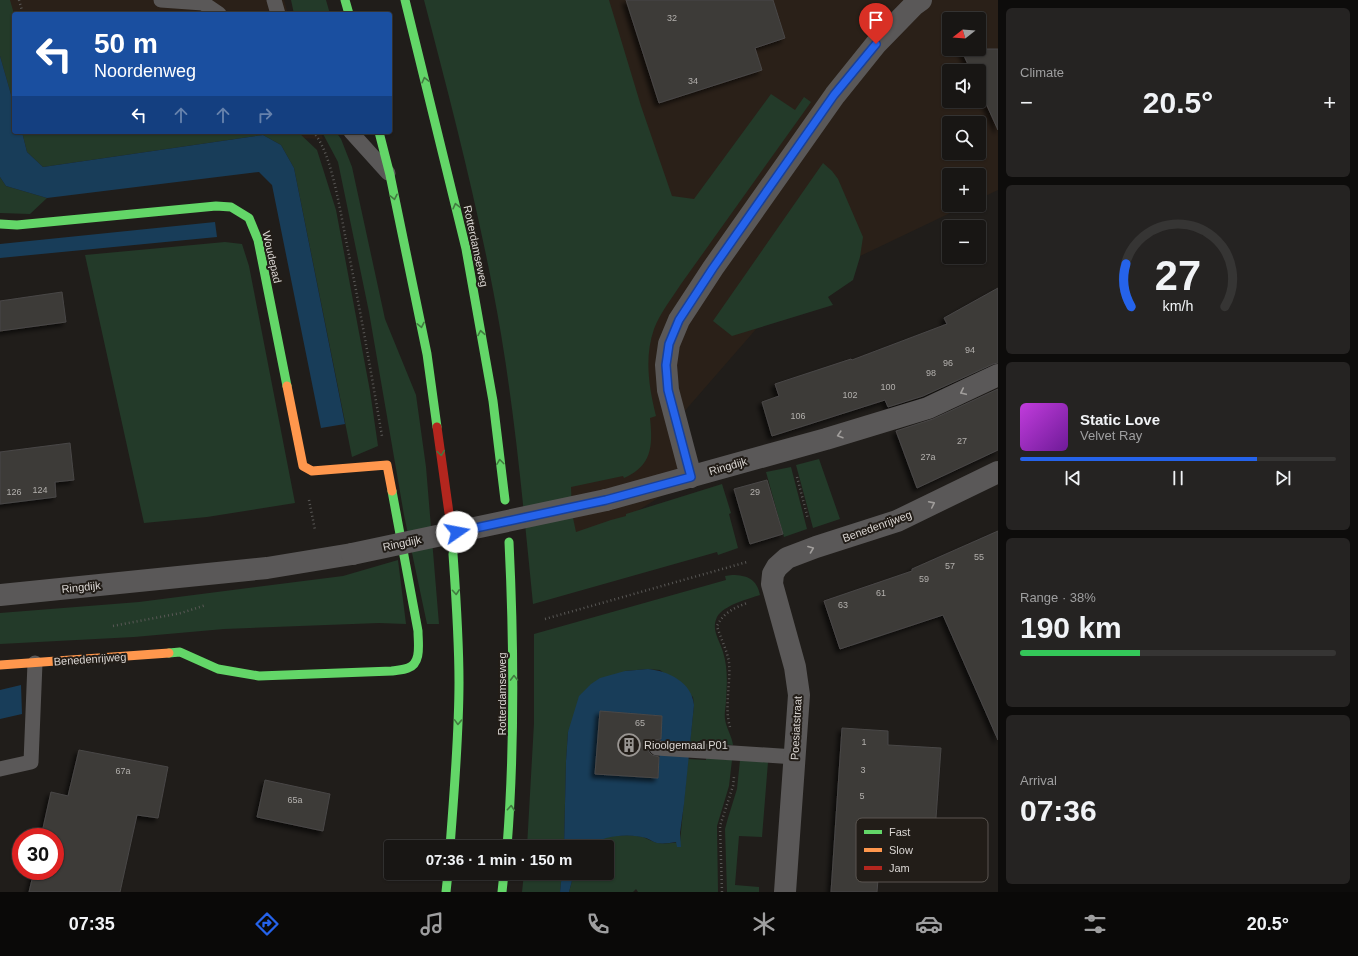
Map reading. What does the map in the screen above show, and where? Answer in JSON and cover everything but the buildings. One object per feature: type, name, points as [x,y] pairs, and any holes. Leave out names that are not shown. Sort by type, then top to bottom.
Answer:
[{"type":"main road","points":[[346,0],[349,12]]},
{"type":"main road","name":"Rotterdamseweg","points":[[405,0],[466,249],[493,401],[505,500]]},
{"type":"main road","points":[[380,134],[390,175],[427,354],[449,512]]},
{"type":"main road","name":"Woudepad","points":[[0,224],[17,225],[216,206],[231,207],[249,218],[258,240],[303,466]]},
{"type":"main road","points":[[303,466],[312,471],[387,465]]},
{"type":"main road","name":"Benedenrijweg","points":[[0,666],[180,652],[218,669],[259,676],[392,671],[409,668],[414,664],[418,657],[418,632],[387,465]]},
{"type":"main road","name":"Rotterdamseweg","points":[[508,840],[511,806],[515,695],[514,629],[509,542]]},
{"type":"main road","points":[[451,840],[459,700],[458,630],[453,554]]},
{"type":"main road","points":[[446,892],[447,880]]},
{"type":"main road","points":[[502,892],[503,880]]},
{"type":"street","points":[[691,477],[668,390],[666,365],[669,344],[679,320],[718,261],[834,95],[876,44],[920,0]]},
{"type":"street","name":"Ringdijk","points":[[0,595],[267,568],[320,560],[606,500],[826,439],[928,408],[998,375]]},
{"type":"street","name":"Benedenrijweg","points":[[777,567],[787,558],[816,546],[897,521],[998,472]]},
{"type":"street","name":"Poesiatstraat","points":[[777,567],[772,584],[795,667],[799,695],[785,892]]},
{"type":"lane","points":[[161,0],[203,1],[217,12]]},
{"type":"lane","points":[[274,0],[277,12]]},
{"type":"lane","points":[[353,134],[390,175]]},
{"type":"lane","points":[[0,769],[31,762],[35,663]]},
{"type":"lane","points":[[657,748],[795,757]]},
{"type":"path","points":[[19,0],[22,12]]},
{"type":"path","points":[[315,134],[326,154],[336,189],[365,336],[387,465]]},
{"type":"path","points":[[303,466],[320,560]]},
{"type":"path","points":[[796,474],[802,496]]},
{"type":"path","points":[[545,619],[722,570]]},
{"type":"path","points":[[112,626],[181,613],[209,604]]},
{"type":"shaded area","points":[[0,0],[284,0],[287,12],[12,12],[12,126],[0,126]]},
{"type":"shaded area","points":[[485,0],[998,0],[998,190],[986,196],[986,168],[942,168],[942,212],[952,212],[791,289],[676,421],[691,477],[565,557]]},
{"type":"shaded area","points":[[200,134],[322,134],[323,139]]},
{"type":"green space","points":[[0,0],[10,0],[13,12],[12,12],[12,98],[0,56]]},
{"type":"green space","points":[[291,0],[326,0],[329,12],[294,12]]},
{"type":"green space","points":[[424,0],[609,0],[641,106],[672,196],[694,199],[771,94],[795,110],[804,97],[811,102],[681,284],[663,311],[654,329],[648,362],[651,394],[656,416],[650,418],[651,438],[649,454],[645,461],[640,468],[624,478],[623,476],[571,487],[572,513],[576,532],[626,516],[626,514],[722,484],[731,513],[729,514],[738,548],[718,555],[717,552],[533,604],[515,435],[501,334],[476,208]]},
{"type":"green space","points":[[22,134],[300,134],[317,150],[336,210],[370,391],[378,446],[352,457],[294,168],[281,145],[263,135],[43,167],[27,152]]},
{"type":"green space","points":[[323,134],[337,134],[341,139],[352,167],[385,319],[416,395],[426,467],[439,624],[427,624],[404,515],[369,312],[338,162]]},
{"type":"green space","points":[[823,163],[838,179],[863,237],[860,257],[853,280],[828,297],[833,305],[732,336],[713,321]]},
{"type":"green space","points":[[0,177],[6,186],[47,198],[30,214],[0,213]]},
{"type":"green space","points":[[225,242],[242,244],[249,266],[295,503],[207,517],[144,523],[85,255]]},
{"type":"green space","points":[[819,459],[840,519],[813,528],[796,465]]},
{"type":"green space","points":[[791,467],[807,529],[784,537],[766,472]]},
{"type":"green space","points":[[398,560],[406,624],[379,623],[224,629],[134,637],[0,644],[0,613],[139,602],[343,576]]},
{"type":"green space","points":[[732,575],[747,577],[754,582],[760,595],[725,609],[720,613],[715,622],[716,634],[726,664],[727,682],[725,717],[733,745],[708,743],[708,740],[700,740],[700,743],[690,742],[694,705],[693,697],[660,670],[648,669],[625,671],[568,732],[564,840],[527,840],[534,723],[534,634],[726,580],[725,576]]},
{"type":"green space","points":[[706,758],[732,760],[729,786],[717,826],[718,892],[638,892],[636,889],[633,892],[569,892],[572,880],[614,880],[614,840],[600,840],[607,837],[630,835],[643,837],[658,843],[680,842],[688,759],[706,760]]},
{"type":"green space","points":[[740,760],[768,762],[762,837],[739,836],[735,885],[759,887],[759,892],[727,892],[725,829],[737,789]]},
{"type":"green space","points":[[523,880],[561,880],[560,892],[522,892]]},
{"type":"water","points":[[0,56],[12,98],[12,134],[22,134],[27,152],[43,167],[263,135],[281,145],[294,168],[345,424],[321,428],[272,185],[259,172],[47,198],[6,186],[0,177]]},
{"type":"water","points":[[215,222],[217,237],[0,258],[0,244]]},
{"type":"water","points":[[648,669],[656,670],[678,679],[689,690],[694,705],[680,833],[681,847],[677,847],[676,842],[657,843],[639,836],[624,835],[601,840],[564,840],[568,732],[579,696],[591,684],[600,678],[625,671]],"holes":[[[600,712],[662,716],[658,778],[595,774]]]},
{"type":"water","points":[[21,685],[22,714],[0,719],[0,690]]},
{"type":"water","points":[[561,880],[572,880],[569,892],[560,892]]},
{"type":"traffic: fast","points":[[345,0],[348,12]]},
{"type":"traffic: fast","points":[[405,0],[466,249],[493,401],[505,500]]},
{"type":"traffic: fast","points":[[380,134],[390,175],[427,354],[437,427]]},
{"type":"traffic: fast","points":[[0,224],[17,225],[216,206],[231,207],[249,218],[258,240],[287,386]]},
{"type":"traffic: fast","points":[[169,653],[180,652],[218,669],[259,676],[392,671],[406,669],[412,665],[417,657],[419,647],[418,631],[392,491]]},
{"type":"traffic: fast","points":[[508,840],[510,809],[513,694],[509,542]]},
{"type":"traffic: fast","points":[[450,840],[459,703],[458,634],[453,554]]},
{"type":"traffic: fast","points":[[446,892],[447,880]]},
{"type":"traffic: fast","points":[[502,892],[503,880]]},
{"type":"traffic: slow","points":[[287,386],[303,466],[312,471],[387,465],[392,491]]},
{"type":"traffic: slow","points":[[0,665],[169,653]]},
{"type":"traffic: jam","points":[[437,427],[449,513]]},
{"type":"place","name":"Rioolgemaal P01","points":[[629,745]]},
{"type":"route","points":[[457,532],[606,500],[691,477],[668,390],[666,365],[669,344],[679,320],[713,268],[834,95],[876,44]]}]
